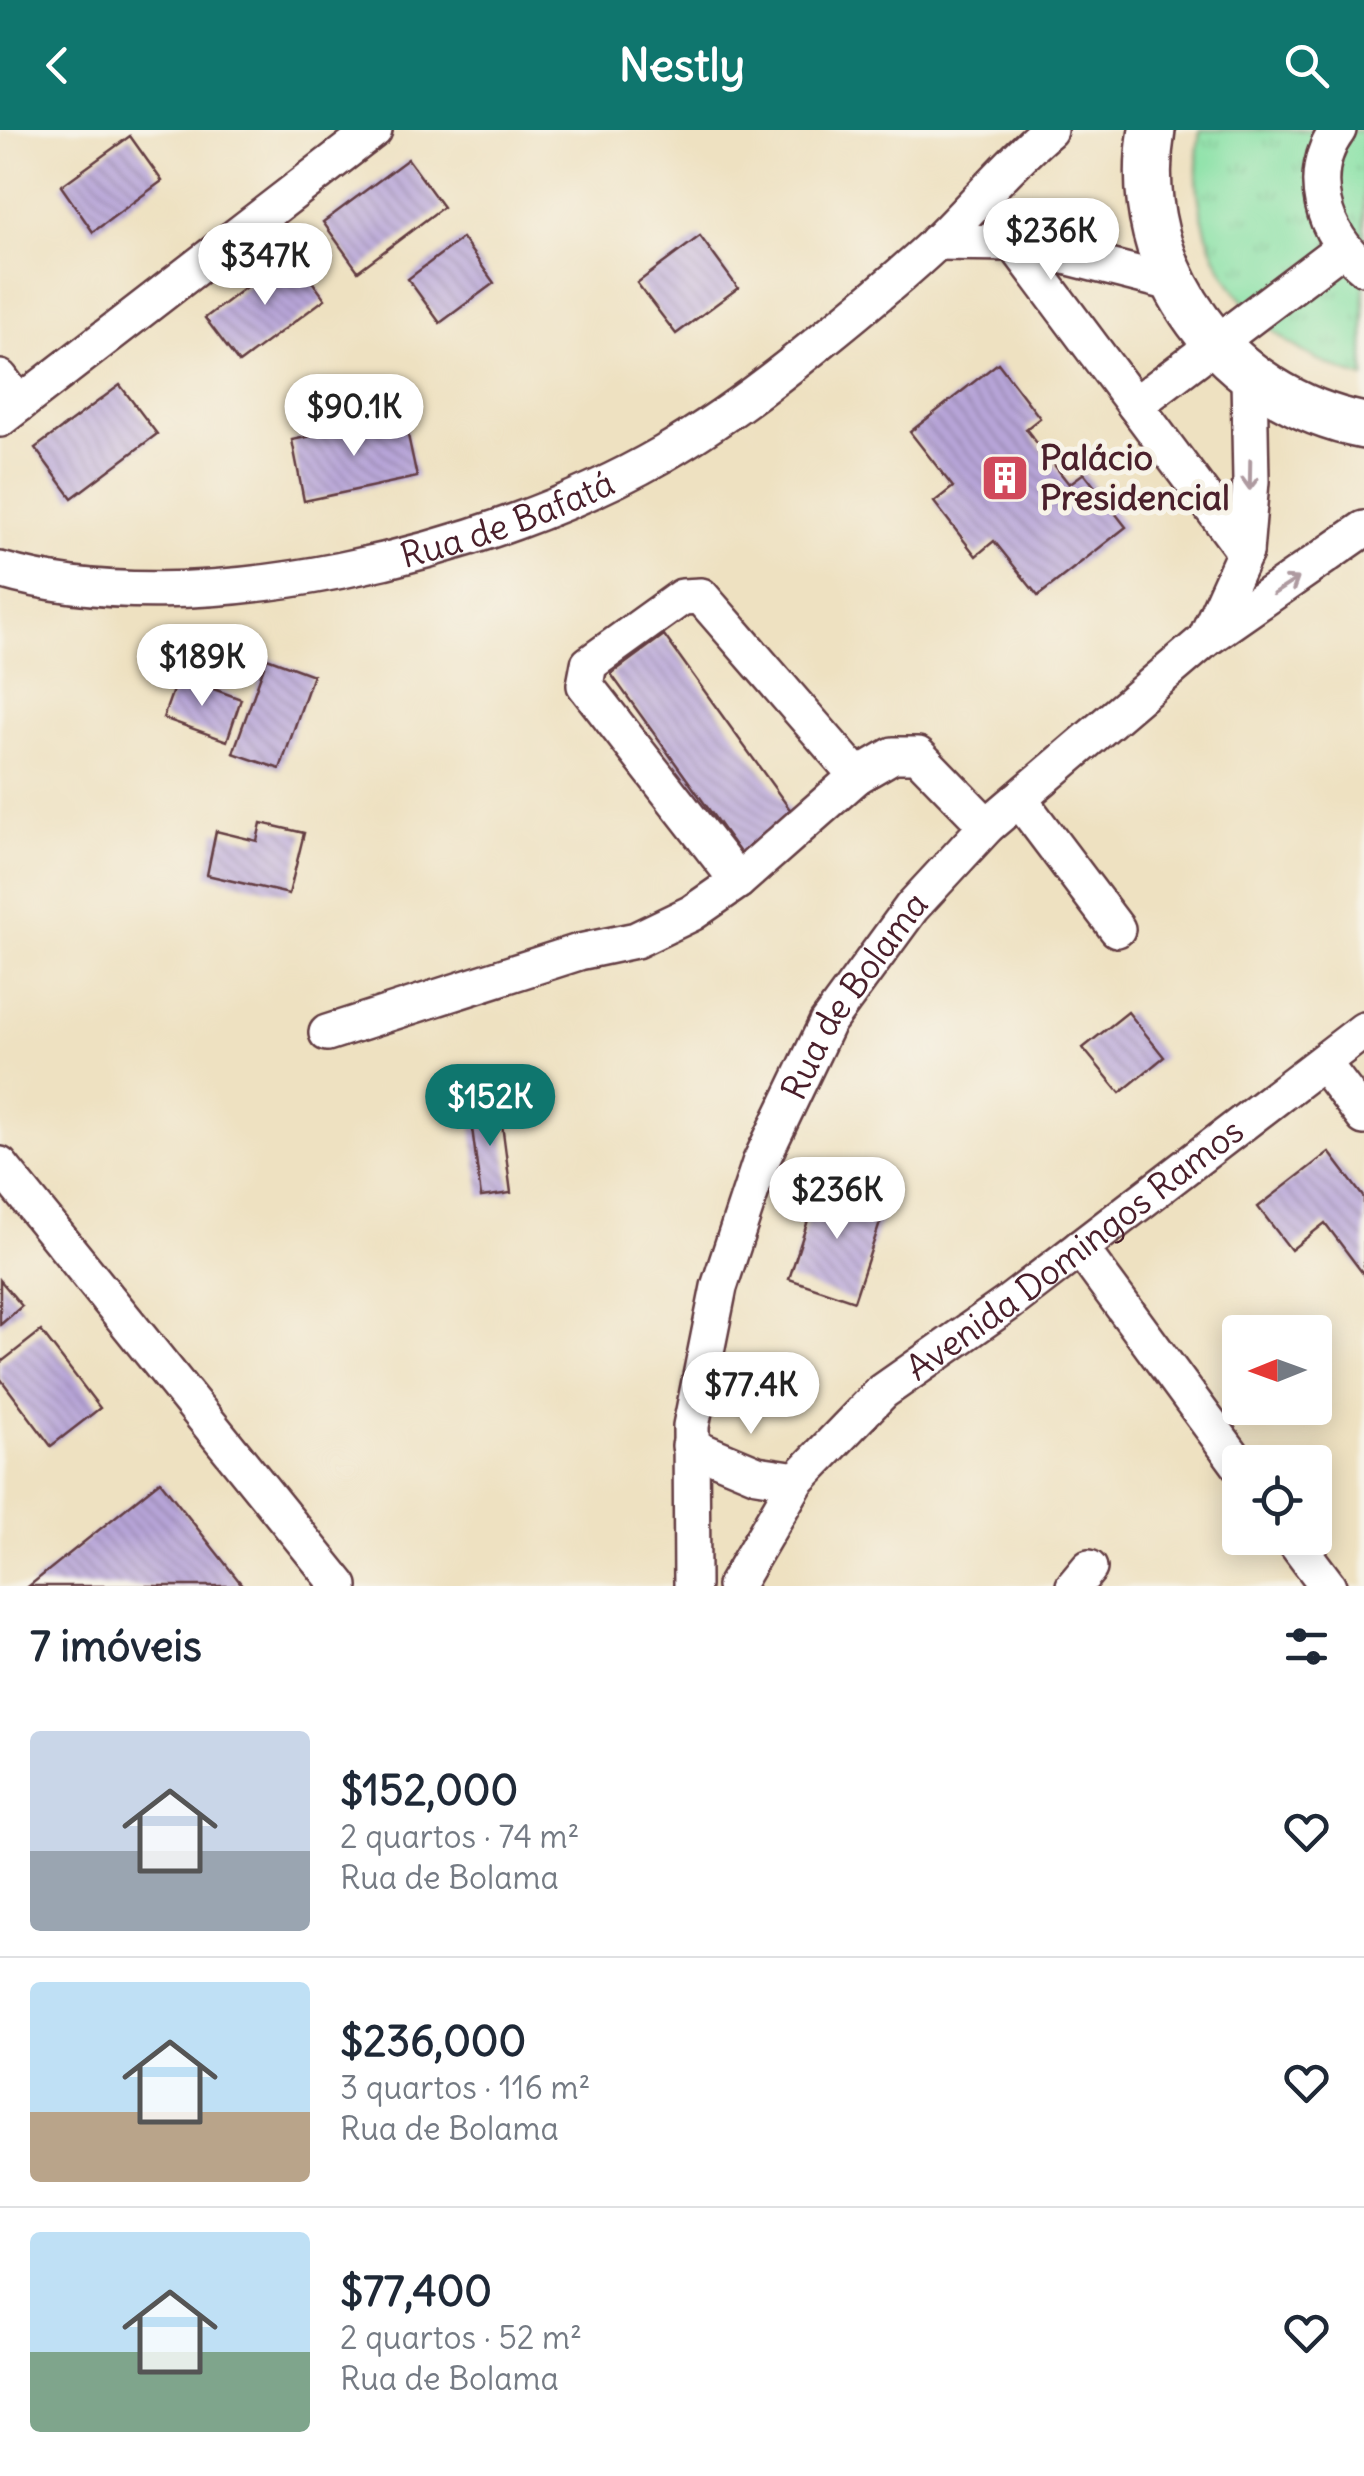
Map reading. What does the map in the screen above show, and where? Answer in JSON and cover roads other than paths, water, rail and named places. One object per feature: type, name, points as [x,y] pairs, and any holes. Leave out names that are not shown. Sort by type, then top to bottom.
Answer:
[{"type":"main road","points":[[1152,130],[1149,195],[1157,240],[1172,284],[1213,344],[1249,378],[1302,408],[1364,426]]},
{"type":"street","points":[[6,400],[374,130]]},
{"type":"street","name":"Rua de Bafatá","points":[[0,570],[102,586],[182,588],[283,583],[422,553],[544,508],[662,454],[814,347],[936,242],[1015,158],[1049,130]]},
{"type":"street","points":[[1135,405],[1213,344],[1352,258],[1320,199],[1327,145],[1338,130]]},
{"type":"street","points":[[936,242],[1014,243],[1172,284]]},
{"type":"street","points":[[1014,243],[1245,552]]},
{"type":"street","name":"Rua de Bolama","points":[[1206,639],[1245,552],[1251,481],[1249,378]]},
{"type":"street","name":"Rua de Bolama","points":[[692,1586],[690,1446],[719,1287],[760,1163],[826,1024],[912,907],[987,826],[1206,639],[1364,529]]},
{"type":"street","points":[[738,881],[585,685],[589,664],[682,597],[701,596],[857,776]]},
{"type":"street","points":[[327,1032],[579,952],[636,940],[692,913],[738,881],[857,776],[893,755],[918,756],[987,826]]},
{"type":"street","points":[[1018,798],[1117,929]]},
{"type":"street","name":"Avenida Domingos Ramos","points":[[735,1586],[797,1480],[882,1392],[1080,1248],[1364,1030]]},
{"type":"street","points":[[1322,1063],[1364,1117]]},
{"type":"street","points":[[0,1165],[340,1586]]},
{"type":"street","points":[[1080,1248],[1225,1445]]},
{"type":"street","points":[[690,1446],[758,1474],[797,1480]]},
{"type":"street","points":[[1305,1555],[1328,1586]]},
{"type":"place","name":"Palácio Presidencial","points":[[1005,478]]}]
